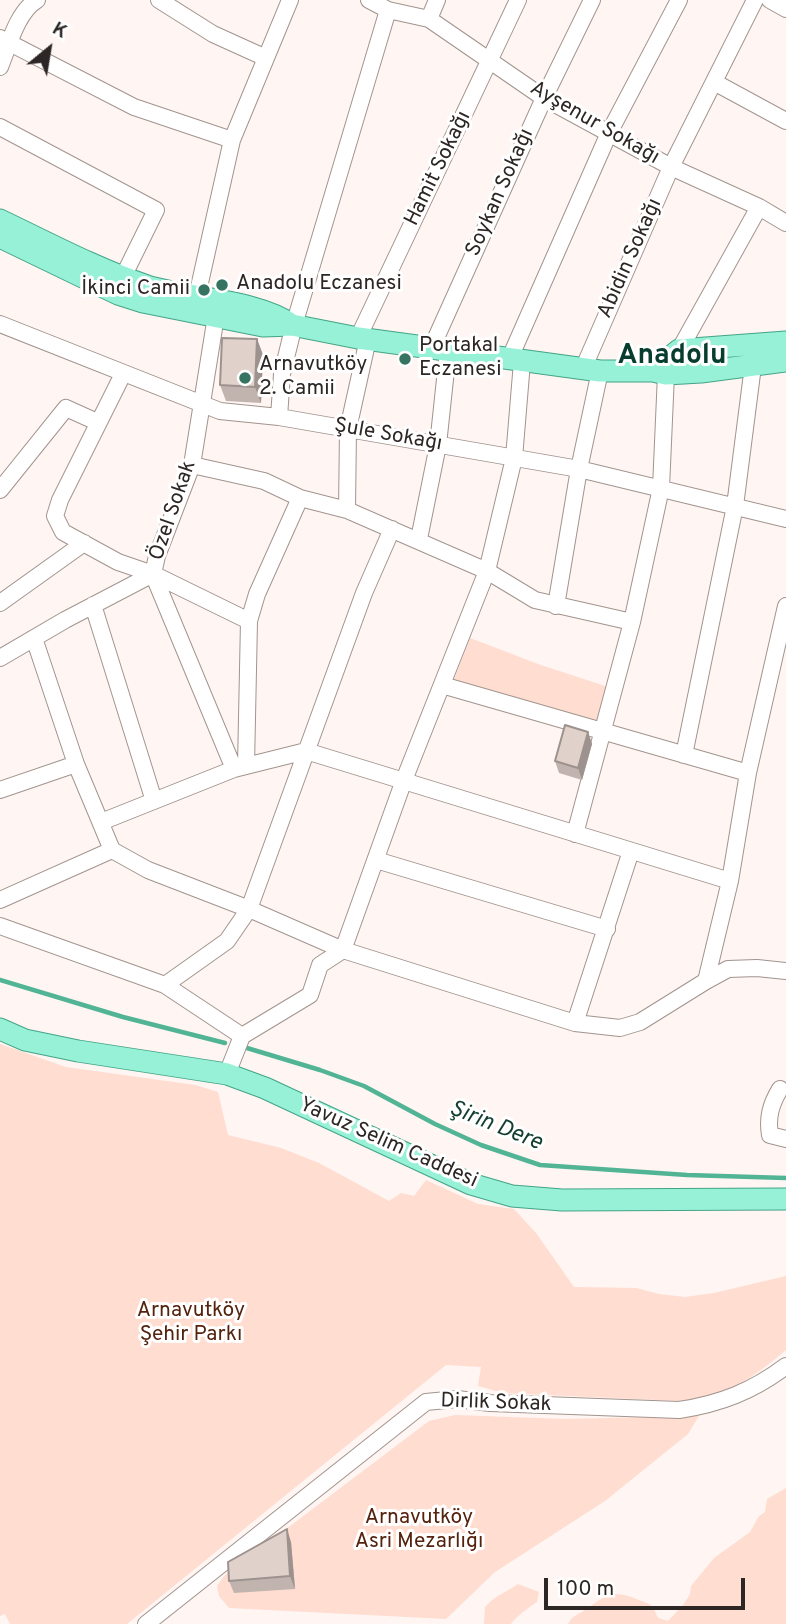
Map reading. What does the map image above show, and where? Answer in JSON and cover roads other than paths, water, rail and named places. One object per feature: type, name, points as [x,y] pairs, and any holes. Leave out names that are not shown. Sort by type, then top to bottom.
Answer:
[{"type":"main road","points":[[0,220],[123,277],[151,287],[273,313],[293,325]]},
{"type":"main road","points":[[0,237],[118,294],[143,302],[272,327],[293,325],[363,339],[591,370],[659,372],[753,366],[786,361]]},
{"type":"main road","points":[[659,372],[679,350],[786,342]]},
{"type":"main road","name":"Yavuz Selim Caddesi","points":[[0,1029],[25,1040],[78,1051],[227,1074],[265,1088],[471,1184],[512,1196],[562,1200],[786,1199]]},
{"type":"street","points":[[0,67],[5,40],[28,6],[37,0]]},
{"type":"street","points":[[159,0],[213,34],[266,58]]},
{"type":"street","points":[[197,296],[232,140],[290,0]]},
{"type":"street","points":[[369,0],[388,10],[429,19],[437,0]]},
{"type":"street","name":"Hamit Sokağı","points":[[347,510],[348,429],[363,339],[518,0]]},
{"type":"street","name":"Soykan Sokağı","points":[[419,539],[438,445],[440,350],[544,98],[592,0]]},
{"type":"street","points":[[227,1074],[242,1036],[310,995],[320,965],[343,950],[404,780],[487,571],[514,458],[515,361],[609,134],[679,0]]},
{"type":"street","name":"Abidin Sokağı","points":[[556,606],[579,469],[591,370],[671,167],[755,0]]},
{"type":"street","points":[[770,0],[786,9]]},
{"type":"street","points":[[279,417],[282,374],[293,325],[388,10]]},
{"type":"street","name":"Ayşenur Sokağı","points":[[429,19],[544,98],[671,167],[759,207],[786,223]]},
{"type":"street","points":[[5,40],[134,107],[232,140]]},
{"type":"street","points":[[714,82],[786,121]]},
{"type":"street","points":[[0,127],[156,211],[123,277]]},
{"type":"street","points":[[679,350],[759,207]]},
{"type":"street","name":"Özel Sokak","points":[[0,658],[153,574],[157,556],[192,465],[216,316]]},
{"type":"street","name":"Şule Sokağı","points":[[0,324],[219,411],[279,417],[579,469],[786,519]]},
{"type":"street","points":[[684,755],[735,506],[753,366]]},
{"type":"street","points":[[575,834],[632,622],[661,488],[659,372]]},
{"type":"street","points":[[123,374],[60,500],[55,516],[63,532],[118,562],[153,574],[249,621]]},
{"type":"street","points":[[0,490],[66,408],[97,422]]},
{"type":"street","points":[[192,465],[264,481],[300,498],[347,510],[419,539],[487,571],[535,600],[632,622]]},
{"type":"street","points":[[240,768],[249,621],[257,594],[300,498]]},
{"type":"street","points":[[164,985],[227,941],[249,909],[364,593],[392,529]]},
{"type":"street","points":[[0,603],[84,542]]},
{"type":"street","points":[[153,574],[240,768]]},
{"type":"street","points":[[93,605],[153,802]]},
{"type":"street","points":[[706,981],[730,881],[748,773],[786,606]]},
{"type":"street","points":[[34,638],[76,764],[112,850],[148,870],[249,909],[343,950],[575,1023],[620,1028],[640,1022],[728,970],[757,968],[786,971]]},
{"type":"street","points":[[442,685],[748,773]]},
{"type":"street","points":[[101,822],[240,768],[306,751],[730,881]]},
{"type":"street","points":[[0,790],[76,764]]},
{"type":"street","points":[[0,900],[112,850]]},
{"type":"street","points":[[575,1023],[631,851]]},
{"type":"street","points":[[376,860],[607,929]]},
{"type":"street","points":[[0,926],[164,985],[242,1036]]},
{"type":"street","points":[[780,1088],[771,1103],[768,1125],[771,1135],[786,1139]]},
{"type":"street","name":"Dirlik Sokak","points":[[146,1624],[426,1402],[457,1399],[490,1403],[679,1410],[709,1406],[733,1397],[765,1382],[786,1366]]},
{"type":"waterway","name":"Şirin Dere","points":[[0,980],[123,1017],[225,1043]]},
{"type":"waterway","name":"Şirin Dere","points":[[247,1048],[364,1086],[481,1145],[540,1165],[687,1175],[786,1178]]},
{"type":"place","name":"Anadolu Eczanesi","points":[[222,285]]},
{"type":"place","name":"İkinci Camii","points":[[204,290]]},
{"type":"place","name":"Portakal Eczanesi","points":[[405,359]]},
{"type":"place","name":"Arnavutköy 2. Camii","points":[[245,378]]},
{"type":"district","name":"Anadolu","points":[[672,357]]},
{"type":"park label","name":"Arnavutköy Şehir Parkı","points":[[191,1324]]},
{"type":"park label","name":"Arnavutköy Asri Mezarlığı","points":[[419,1531]]}]
